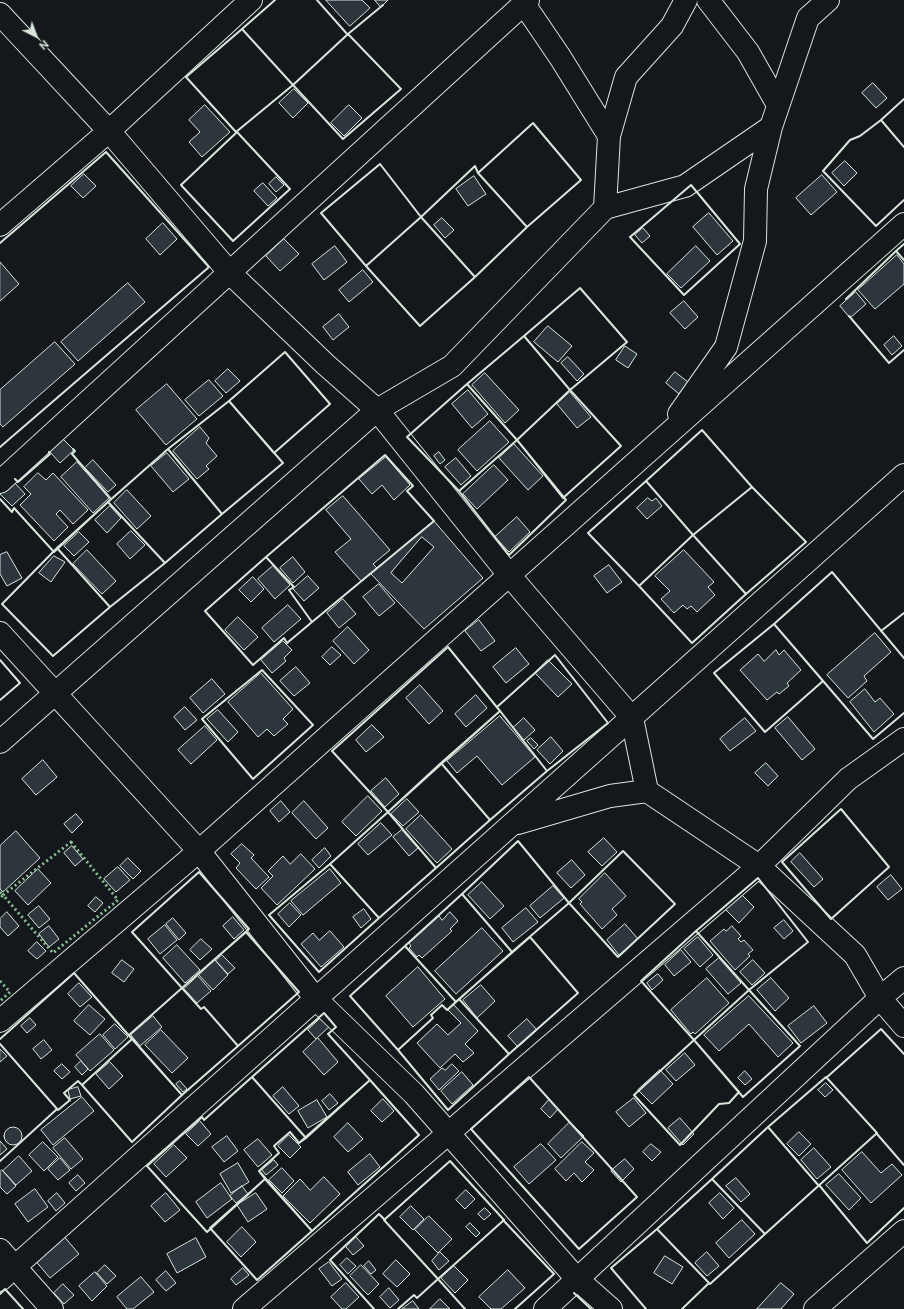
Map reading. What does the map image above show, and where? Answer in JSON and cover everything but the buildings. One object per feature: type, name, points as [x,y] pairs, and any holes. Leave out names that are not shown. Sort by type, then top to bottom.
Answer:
[{"type":"street","points":[[0,226],[109,131],[251,0]]},
{"type":"street","points":[[606,208],[609,136],[626,77],[672,26],[686,0]]},
{"type":"street","points":[[708,0],[748,52],[778,105]]},
{"type":"street","points":[[435,638],[510,576],[666,433],[726,347],[755,241],[756,189],[771,127],[808,18],[828,0]]},
{"type":"street","points":[[0,482],[526,1],[609,136]]},
{"type":"street","points":[[0,14],[109,131],[230,273],[325,364],[377,410],[510,576],[632,718],[647,791]]},
{"type":"street","points":[[0,742],[377,410],[452,366],[606,208],[685,186],[771,127]]},
{"type":"street","points":[[0,1021],[199,851],[904,224]]},
{"type":"street","points":[[7,1273],[904,476]]},
{"type":"street","points":[[0,633],[199,851],[316,999],[414,1094],[450,1132],[577,1279],[611,1309]]},
{"type":"street","points":[[244,1309],[759,866],[848,779],[904,739]]},
{"type":"street","points":[[511,825],[610,796],[647,791],[759,866],[855,955],[880,998],[904,1026]]},
{"type":"street","points":[[545,1309],[880,998],[904,978]]},
{"type":"street","points":[[815,1309],[904,1231]]},
{"type":"street","points":[[0,1250],[7,1273],[52,1309]]},
{"type":"hedge","points":[[71,842],[118,900],[53,953],[3,895],[71,842]]},
{"type":"hedge","points":[[0,892],[3,895],[0,899]]},
{"type":"hedge","points":[[0,981],[10,992],[0,1001]]},
{"type":"wall","points":[[242,29],[275,0]]},
{"type":"wall","points":[[317,0],[348,35]]},
{"type":"wall","points":[[348,34],[383,5]]},
{"type":"wall","points":[[242,29],[293,85],[236,132],[186,77],[242,29]]},
{"type":"wall","points":[[348,34],[401,89],[343,139],[293,85],[348,34]]},
{"type":"wall","points":[[881,120],[904,99]]},
{"type":"wall","points":[[904,147],[881,120],[860,136],[850,140],[823,171],[876,226],[904,200]]},
{"type":"wall","points":[[533,123],[581,180],[527,227],[478,173],[533,123]]},
{"type":"wall","points":[[237,132],[290,189],[233,241],[181,185],[237,132]]},
{"type":"wall","points":[[0,243],[106,152],[209,267],[0,447]]},
{"type":"wall","points":[[380,164],[421,217],[366,266],[321,213],[380,164]]},
{"type":"wall","points":[[475,166],[478,173],[527,227],[475,277],[421,217],[475,166]]},
{"type":"wall","points":[[691,185],[740,244],[684,295],[630,237],[691,185]]},
{"type":"wall","points":[[421,217],[475,277],[420,326],[366,266],[421,217]]},
{"type":"wall","points":[[897,252],[896,251],[904,244]]},
{"type":"wall","points":[[846,299],[896,251],[904,260]]},
{"type":"wall","points":[[580,288],[627,342],[570,390],[524,336],[580,288]]},
{"type":"wall","points":[[849,316],[889,363],[904,350]]},
{"type":"wall","points":[[524,336],[570,390],[517,440],[467,384],[524,336]]},
{"type":"wall","points":[[285,352],[330,404],[274,453],[229,401],[285,352]]},
{"type":"wall","points":[[467,384],[517,440],[459,491],[407,437],[467,384]]},
{"type":"wall","points":[[570,390],[621,446],[563,498],[517,440],[570,390]]},
{"type":"wall","points":[[229,401],[283,463],[222,514],[168,449],[229,401]]},
{"type":"wall","points":[[702,430],[752,487],[693,535],[646,481],[702,430]]},
{"type":"wall","points":[[517,440],[566,500],[509,555],[459,491],[517,440]]},
{"type":"wall","points":[[0,499],[12,512],[14,508],[54,552],[111,499],[72,454],[75,451],[73,449]]},
{"type":"wall","points":[[168,449],[222,514],[165,563],[108,502],[168,449]]},
{"type":"wall","points":[[15,479],[18,482],[50,454],[49,452]]},
{"type":"wall","points":[[385,455],[413,486],[407,491],[434,521],[312,622],[289,590],[294,587],[266,557],[385,455]]},
{"type":"wall","points":[[646,481],[693,535],[639,586],[588,533],[646,481]]},
{"type":"wall","points":[[752,487],[806,542],[746,594],[693,535],[752,487]]},
{"type":"wall","points":[[108,502],[165,563],[110,607],[57,548],[108,502]]},
{"type":"wall","points":[[693,535],[746,594],[692,643],[639,586],[693,535]]},
{"type":"wall","points":[[57,548],[110,607],[53,656],[2,604],[57,548]]},
{"type":"wall","points":[[266,557],[294,587],[289,590],[312,622],[287,643],[284,638],[253,665],[205,611],[266,557]]},
{"type":"wall","points":[[904,658],[832,572],[774,624],[873,739],[904,713]]},
{"type":"wall","points":[[882,632],[881,631],[904,613]]},
{"type":"wall","points":[[774,624],[823,681],[765,732],[714,673],[774,624]]},
{"type":"wall","points":[[448,647],[500,711],[388,812],[332,751],[448,647]]},
{"type":"wall","points":[[555,655],[608,723],[547,771],[497,707],[555,655]]},
{"type":"wall","points":[[0,660],[20,683],[0,700]]},
{"type":"wall","points":[[262,670],[313,725],[253,779],[202,719],[262,670]]},
{"type":"wall","points":[[500,711],[547,771],[490,820],[441,763],[500,711]]},
{"type":"wall","points":[[441,763],[490,820],[436,868],[388,812],[441,763]]},
{"type":"wall","points":[[841,809],[889,867],[831,919],[782,862],[841,809]]},
{"type":"wall","points":[[388,812],[436,868],[379,918],[330,864],[388,812]]},
{"type":"wall","points":[[518,841],[569,903],[512,952],[462,894],[518,841]]},
{"type":"wall","points":[[623,851],[675,904],[618,957],[569,903],[623,851]]},
{"type":"wall","points":[[330,864],[379,918],[319,972],[269,915],[330,864]]},
{"type":"wall","points":[[199,872],[249,929],[182,988],[132,932],[199,872]]},
{"type":"wall","points":[[758,878],[808,942],[749,990],[696,931],[758,878]]},
{"type":"wall","points":[[462,894],[512,952],[456,1002],[405,946],[462,894]]},
{"type":"wall","points":[[696,931],[749,990],[694,1040],[641,981],[696,931]]},
{"type":"wall","points":[[246,932],[299,992],[238,1046],[204,1007],[201,1009],[182,988],[246,932]]},
{"type":"wall","points":[[530,937],[578,993],[509,1054],[459,999],[530,937]]},
{"type":"wall","points":[[405,946],[456,1002],[447,1010],[442,1005],[431,1015],[433,1018],[398,1050],[350,996],[405,946]]},
{"type":"wall","points":[[0,1039],[74,973],[132,1039],[82,1085],[78,1081],[64,1093],[70,1100],[58,1110],[0,1044]]},
{"type":"wall","points":[[182,988],[201,1009],[204,1007],[238,1046],[182,1095],[129,1035],[182,988]]},
{"type":"wall","points":[[749,990],[800,1046],[743,1097],[694,1040],[749,990]]},
{"type":"wall","points":[[459,999],[509,1054],[448,1110],[398,1050],[433,1018],[431,1015],[442,1005],[447,1010],[459,999]]},
{"type":"wall","points":[[324,1013],[336,1027],[328,1034],[370,1080],[306,1138],[252,1077],[324,1013]]},
{"type":"wall","points":[[826,1078],[881,1029],[904,1054]]},
{"type":"wall","points":[[132,1039],[182,1095],[132,1142],[82,1085],[132,1039]]},
{"type":"wall","points":[[694,1040],[739,1092],[729,1103],[719,1104],[680,1145],[634,1095],[694,1040]]},
{"type":"wall","points":[[252,1077],[306,1138],[299,1143],[290,1132],[274,1146],[279,1153],[259,1171],[265,1179],[207,1232],[147,1166],[202,1117],[204,1120],[252,1077]]},
{"type":"wall","points":[[529,1077],[637,1197],[579,1249],[471,1129],[529,1077]]},
{"type":"wall","points":[[819,1186],[768,1127],[712,1179],[765,1234],[877,1133],[826,1077],[768,1127],[819,1186]]},
{"type":"wall","points":[[370,1080],[419,1135],[312,1231],[259,1171],[279,1153],[274,1146],[290,1132],[299,1143],[370,1080]]},
{"type":"wall","points":[[0,1161],[57,1109]]},
{"type":"wall","points":[[877,1134],[904,1165]]},
{"type":"wall","points":[[450,1161],[504,1220],[438,1279],[384,1220],[450,1161]]},
{"type":"wall","points":[[265,1179],[312,1231],[257,1280],[210,1228],[265,1179]]},
{"type":"wall","points":[[712,1179],[765,1234],[710,1284],[657,1229],[712,1179]]},
{"type":"wall","points":[[819,1185],[867,1243],[904,1208]]},
{"type":"wall","points":[[374,1309],[330,1260],[379,1214],[385,1220]]},
{"type":"wall","points":[[503,1220],[554,1274],[515,1309]]},
{"type":"wall","points":[[646,1309],[611,1268],[657,1229],[658,1230]]},
{"type":"wall","points":[[398,1309],[414,1295],[417,1298],[438,1279],[437,1278]]},
{"type":"wall","points":[[439,1278],[438,1279],[465,1309]]},
{"type":"wall","points":[[682,1309],[709,1283]]},
{"type":"wall","points":[[0,1294],[5,1289],[23,1309]]},
{"type":"wall","points":[[574,1293],[591,1309]]}]
